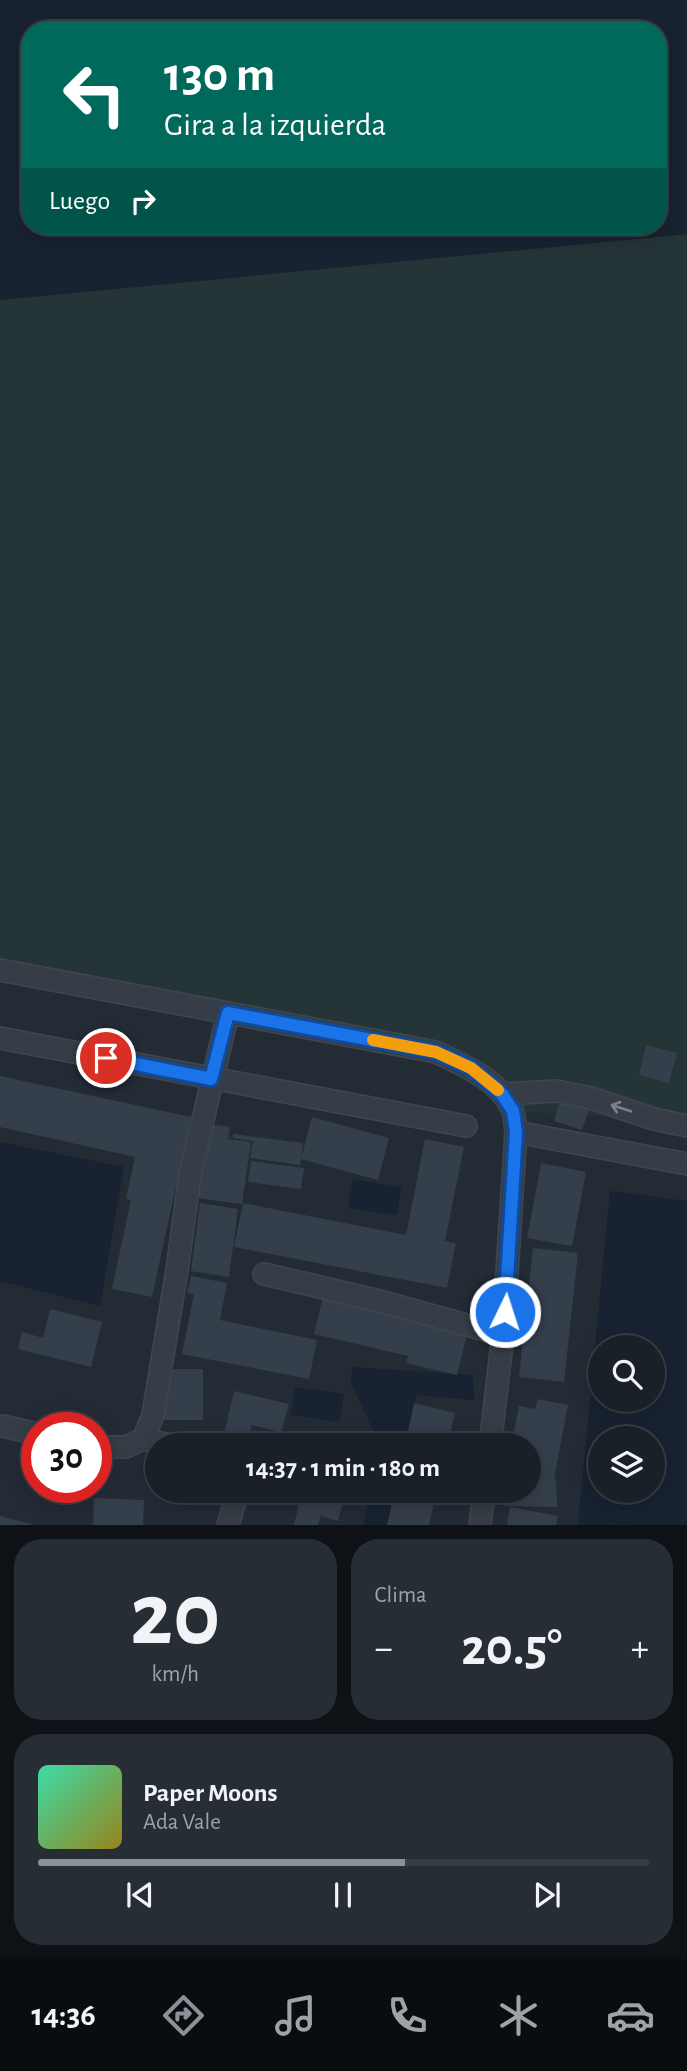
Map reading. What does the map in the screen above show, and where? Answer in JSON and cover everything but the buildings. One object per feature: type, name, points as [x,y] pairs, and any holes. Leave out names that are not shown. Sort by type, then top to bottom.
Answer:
[{"type":"street","points":[[0,970],[436,1052],[471,1068],[502,1094],[513,1111],[516,1132],[503,1335],[492,1433]]},
{"type":"street","points":[[112,1447],[126,1447],[143,1438],[153,1415],[190,1175],[228,1013]]},
{"type":"street","points":[[0,1038],[466,1126]]},
{"type":"street","points":[[502,1094],[556,1091],[591,1098],[654,1119],[687,1126]]},
{"type":"street","points":[[516,1132],[687,1164]]},
{"type":"street","points":[[264,1274],[380,1301],[503,1335]]},
{"type":"street","points":[[2,1426],[21,1430]]},
{"type":"street","points":[[228,1525],[234,1503]]},
{"type":"street","points":[[480,1525],[483,1503]]},
{"type":"shaded area","points":[[687,234],[687,1126],[654,1119],[513,1111],[471,1068],[0,970],[0,300]]},
{"type":"water","points":[[0,0],[687,0],[687,234],[0,300]]},
{"type":"water","points":[[0,1142],[124,1167],[100,1306],[0,1281]]},
{"type":"water","points":[[353,1179],[401,1187],[397,1215],[348,1208]]},
{"type":"water","points":[[610,1191],[687,1201],[687,1525],[578,1525],[589,1412],[665,1412],[665,1335],[596,1335]]},
{"type":"water","points":[[352,1367],[473,1375],[474,1400],[417,1395],[409,1433],[374,1433],[351,1383]]},
{"type":"water","points":[[295,1387],[344,1394],[339,1422],[291,1415]]},
{"type":"water","points":[[369,1503],[394,1503],[389,1525],[363,1525]]},
{"type":"slow traffic","points":[[373,1040],[436,1052],[471,1068],[498,1090]]},
{"type":"route","points":[[106,1058],[211,1079],[228,1013],[436,1052],[471,1068],[502,1094],[513,1111],[516,1132],[505,1312]]}]
